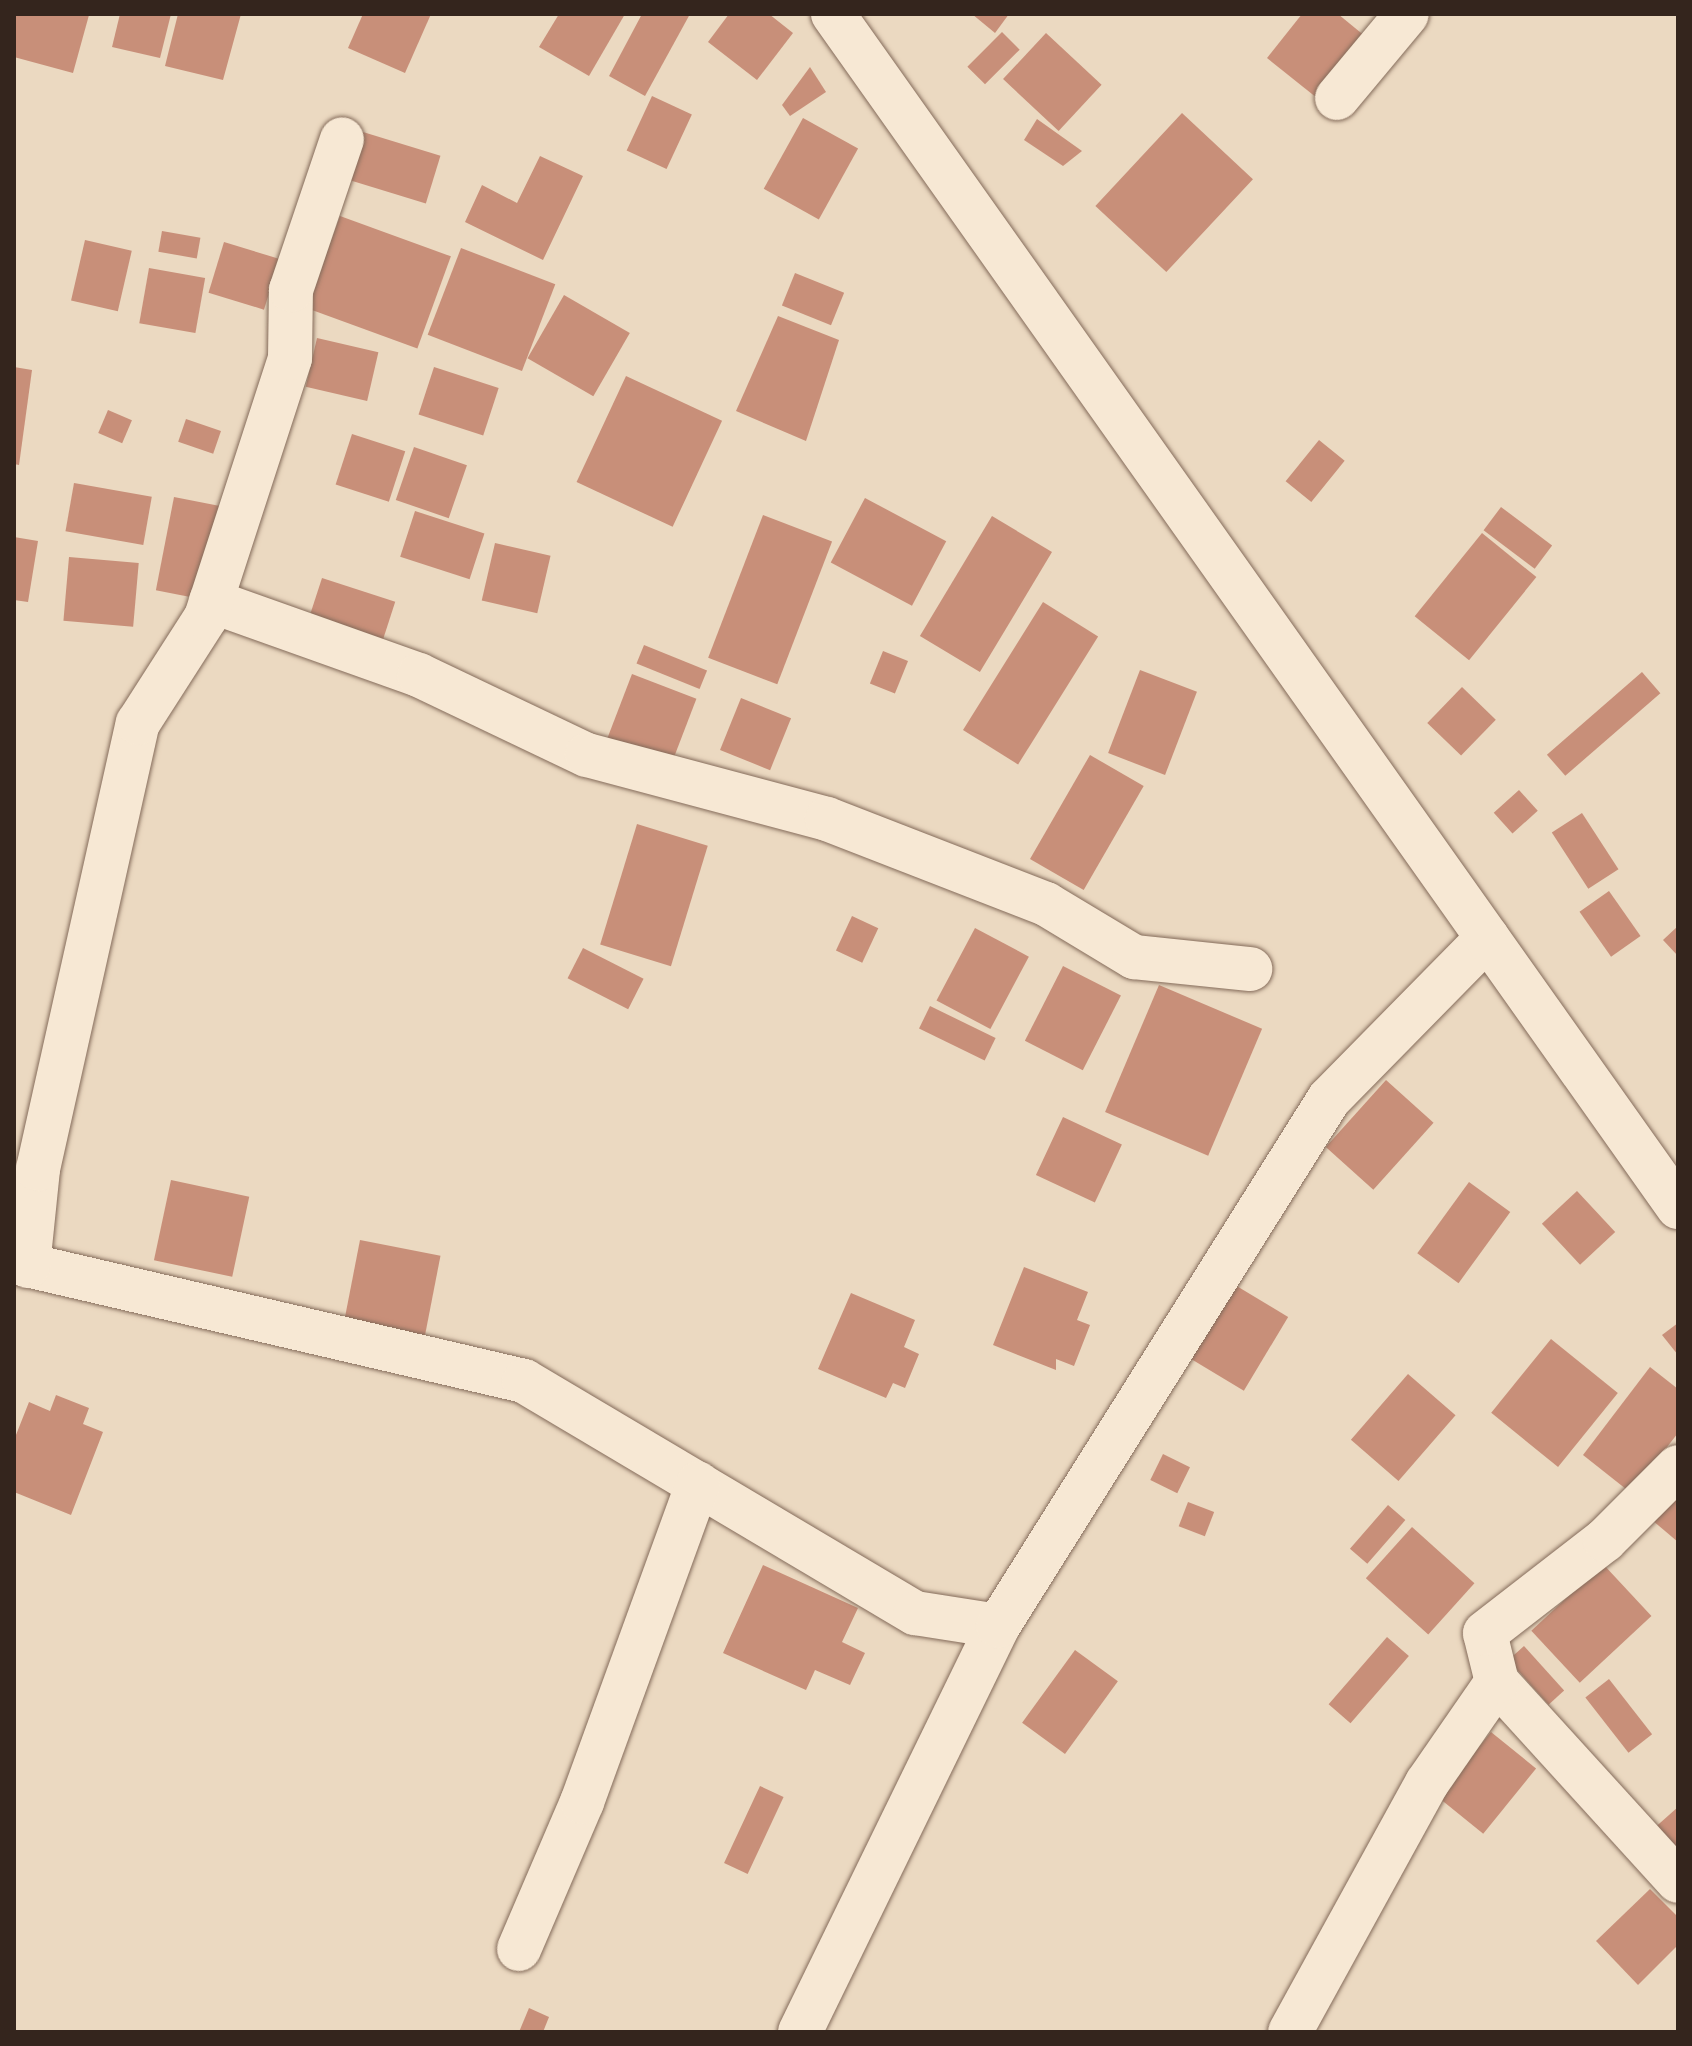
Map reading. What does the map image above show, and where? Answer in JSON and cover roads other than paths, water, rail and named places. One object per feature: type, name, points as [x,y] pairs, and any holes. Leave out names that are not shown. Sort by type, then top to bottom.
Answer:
[{"type":"street","points":[[833,14],[1678,1207]]},
{"type":"street","points":[[1337,98],[1407,14]]},
{"type":"street","points":[[342,139],[291,290],[290,358],[211,601],[138,723],[38,1169],[21,1264],[524,1381],[915,1613],[998,1626]]},
{"type":"street","points":[[211,601],[419,675],[587,755],[856,830],[1046,904],[1134,957],[1250,969]]},
{"type":"street","points":[[800,2032],[998,1626],[1329,1099],[1487,938]]},
{"type":"street","points":[[1678,1467],[1605,1540],[1485,1633],[1497,1682],[1678,1881]]},
{"type":"street","points":[[519,1949],[582,1802],[698,1483]]},
{"type":"street","points":[[1290,2032],[1427,1783],[1497,1682]]}]
